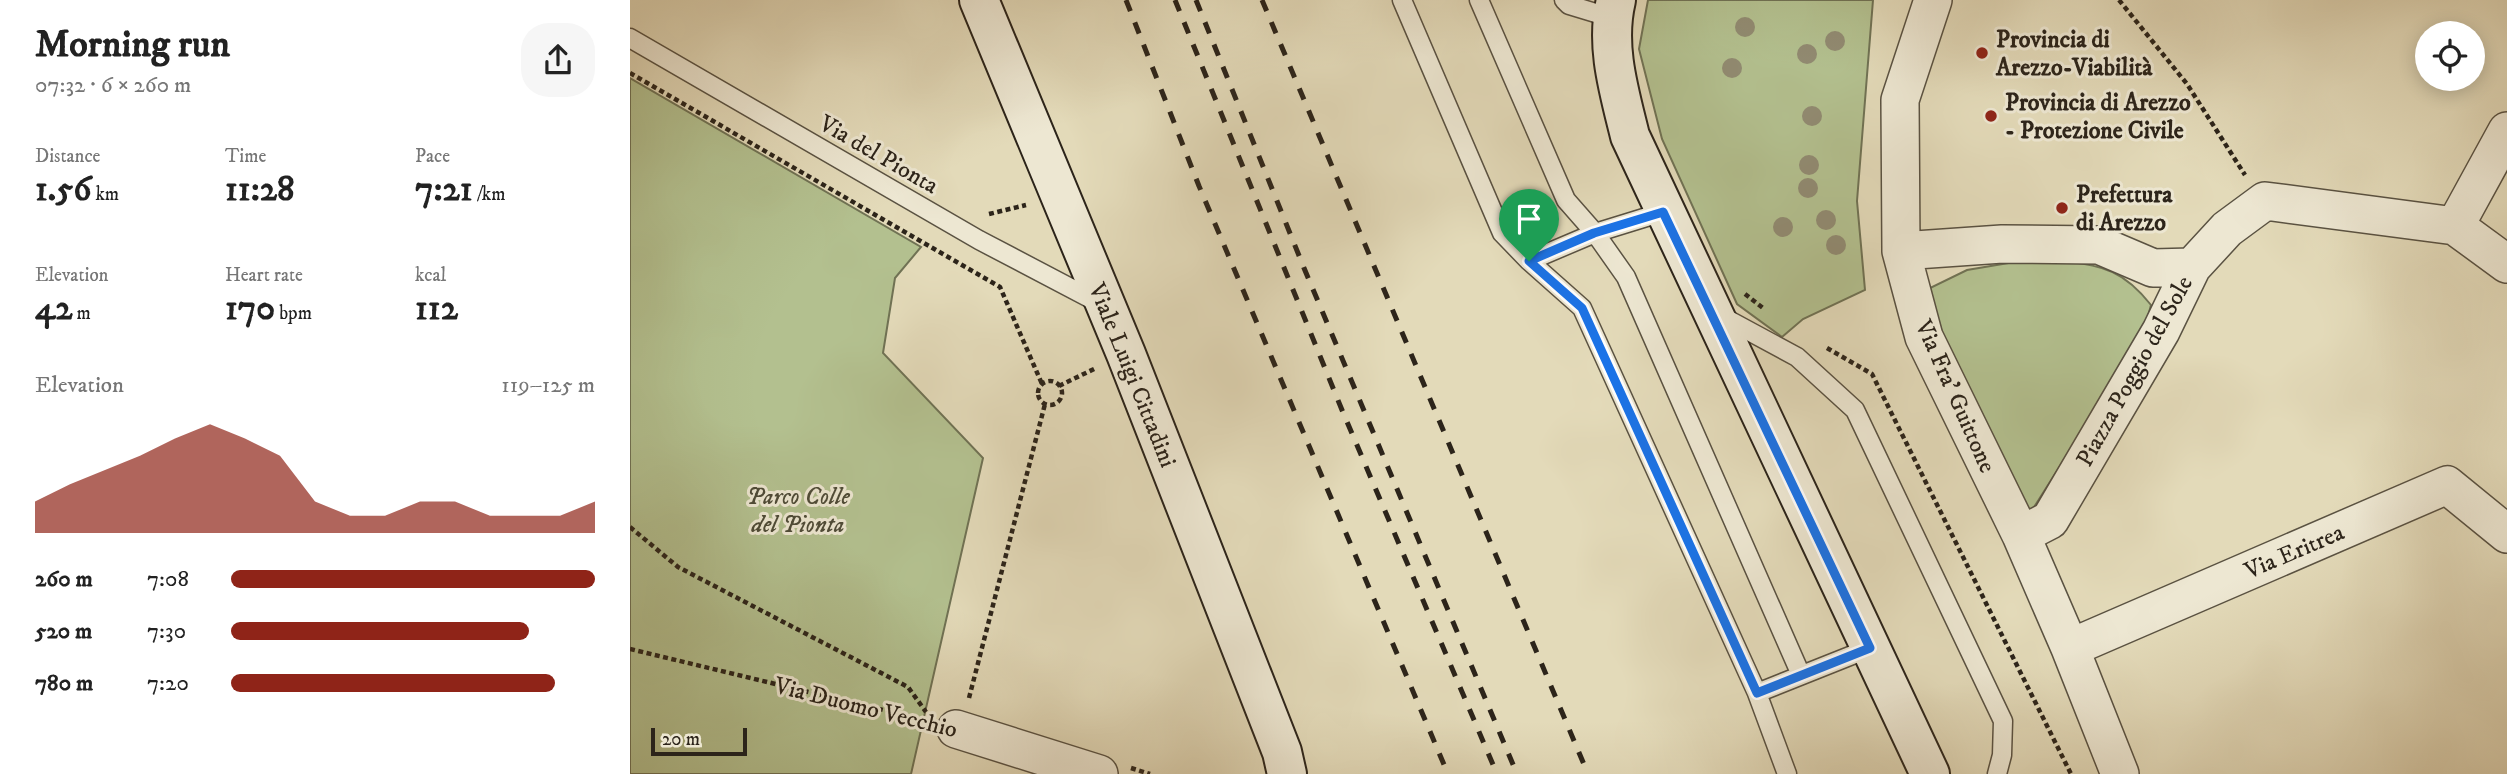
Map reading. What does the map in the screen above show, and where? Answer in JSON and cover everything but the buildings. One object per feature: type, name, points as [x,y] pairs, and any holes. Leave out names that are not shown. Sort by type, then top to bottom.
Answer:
[{"type":"main road","name":"Viale Luigi Cittadini","points":[[979,0],[1107,307],[1284,763]]},
{"type":"main road","points":[[1614,9],[1613,70],[1630,136],[1709,310],[1930,774]]},
{"type":"street","name":"Via Fra' Guittone","points":[[1933,0],[1900,100],[1901,251],[1924,337],[2021,535],[2120,774]]},
{"type":"street","points":[[2455,226],[2507,131]]},
{"type":"street","points":[[2192,267],[2227,229],[2265,201],[2455,226],[2507,264]]},
{"type":"street","name":"Piazza Poggio del Sole","points":[[1901,251],[2002,244],[2099,245],[2153,268],[2192,267],[2161,331],[2050,520],[2021,535]]},
{"type":"street","name":"Via Eritrea","points":[[2070,648],[2447,485],[2507,534]]},
{"type":"street","name":"Via Duomo Vecchio","points":[[952,719],[1112,770]]},
{"type":"lane","points":[[1402,0],[1502,233],[1582,308],[1757,693],[1787,774]]},
{"type":"lane","points":[[1479,0],[1566,200],[1626,277],[1801,675]]},
{"type":"lane","points":[[1564,0],[1569,5],[1614,9]]},
{"type":"lane","name":"Via del Pionta","points":[[630,38],[979,240],[1107,307]]},
{"type":"lane","points":[[1529,261],[1594,233],[1663,212]]},
{"type":"lane","points":[[1709,310],[1797,357],[1855,410],[2003,721],[2002,755],[1997,774]]},
{"type":"lane","points":[[1757,693],[1870,648]]},
{"type":"path","points":[[2119,0],[2187,84],[2265,201]]},
{"type":"path","points":[[630,73],[1000,287],[1042,384],[1038,395],[1045,404]]},
{"type":"path","points":[[1042,384],[1053,381],[1062,393],[1056,403],[1045,404]]},
{"type":"path","points":[[630,527],[678,566],[908,687],[952,719],[1045,404]]},
{"type":"path","name":"Via Duomo Vecchio","points":[[630,649],[952,719]]},
{"type":"path","points":[[1112,770],[1150,774]]},
{"type":"green space","points":[[1648,0],[1873,0],[1857,201],[1865,290],[1803,319],[1782,337],[1737,304],[1662,139],[1639,49]]},
{"type":"green space","name":"Parco Colle del Pionta","points":[[630,78],[921,247],[895,278],[883,353],[983,458],[911,774],[630,774]]},
{"type":"green space","points":[[2044,257],[2104,269],[2127,281],[2151,305],[2143,335],[2029,515],[1951,359],[1928,289],[1967,270]]},
{"type":"railway","points":[[1126,0],[1199,186],[1448,774]]},
{"type":"railway","points":[[1175,0],[1342,410],[1497,774]]},
{"type":"railway","points":[[1196,0],[1304,268],[1517,774]]},
{"type":"railway","points":[[1262,0],[1588,774]]},
{"type":"place","name":"Provincia di Arezzo-Viabilità","points":[[1982,53]]},
{"type":"place","name":"Provincia di Arezzo - Protezione Civile","points":[[1991,116]]},
{"type":"place","name":"Prefettura di Arezzo","points":[[2062,208]]},
{"type":"route","points":[[1663,212],[1870,648],[1757,693],[1582,308],[1529,261],[1594,233],[1663,212]]}]
